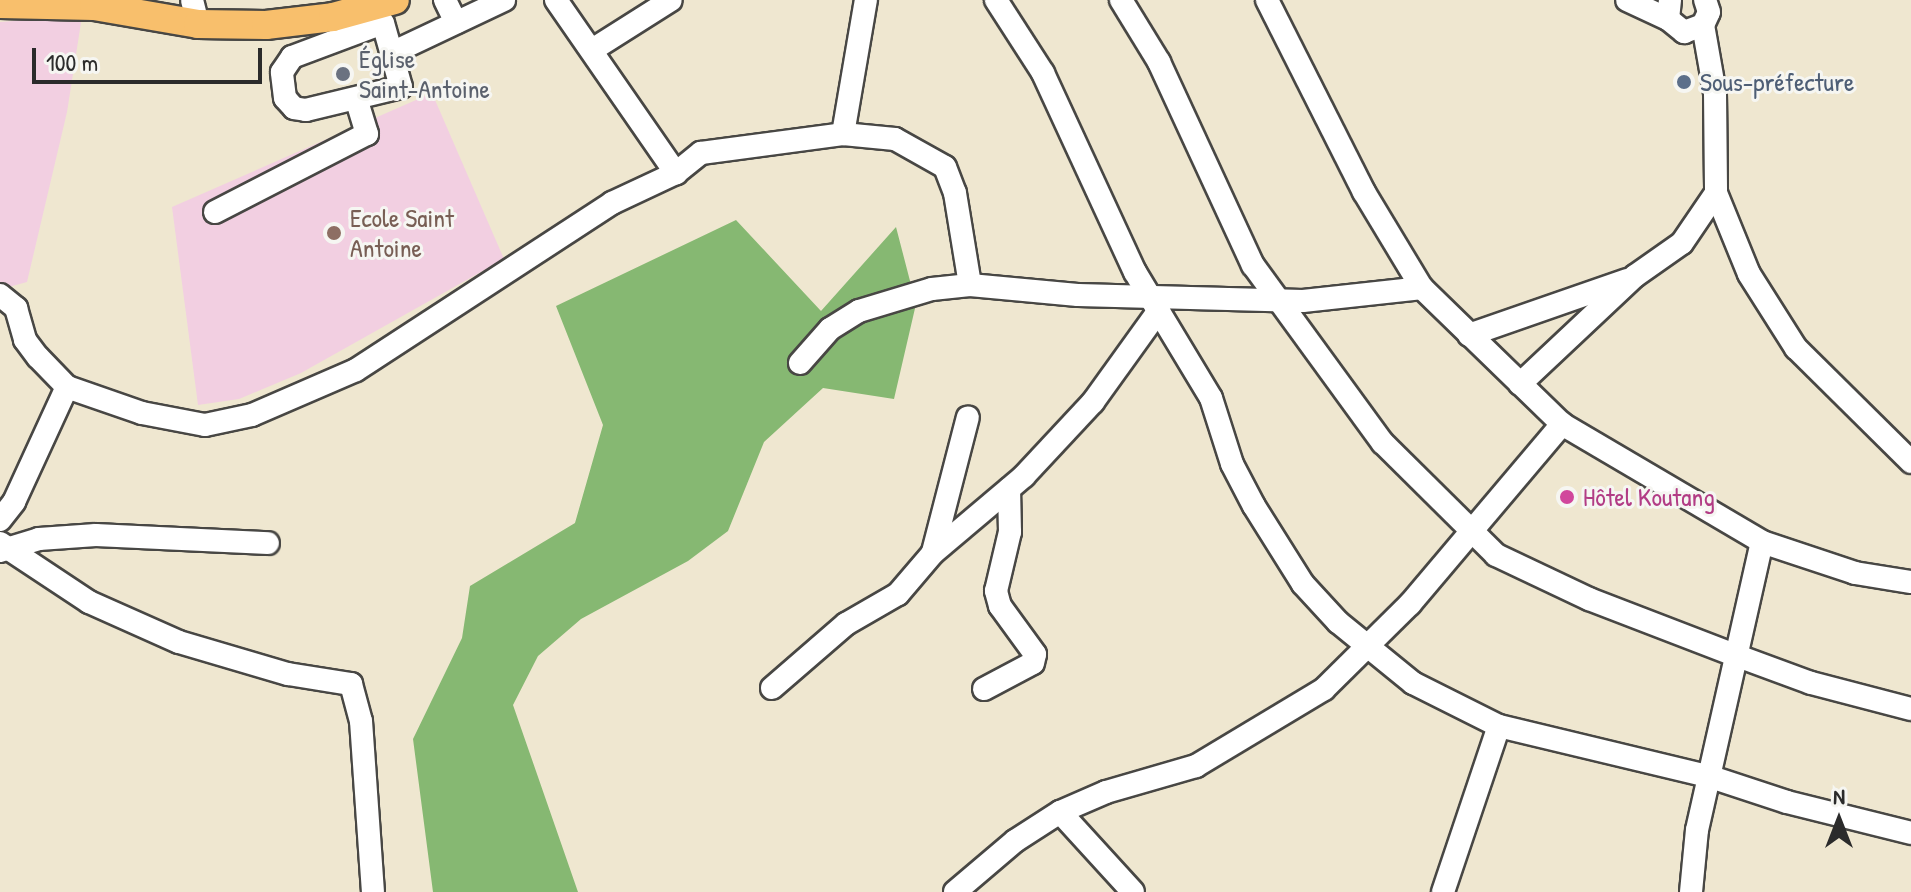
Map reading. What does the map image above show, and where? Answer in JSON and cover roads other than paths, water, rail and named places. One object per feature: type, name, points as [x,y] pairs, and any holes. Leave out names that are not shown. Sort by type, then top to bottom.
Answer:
[{"type":"main road","points":[[0,4],[195,12],[266,25],[336,27],[395,0]]},
{"type":"street","points":[[445,0],[456,23]]},
{"type":"street","points":[[394,52],[504,0]]},
{"type":"street","points":[[556,0],[676,173]]},
{"type":"street","points":[[592,50],[671,0]]},
{"type":"street","points":[[843,134],[866,0]]},
{"type":"street","points":[[996,0],[1043,73],[1110,224],[1211,398],[1221,464],[1303,584],[1367,648],[1413,683],[1499,726],[1711,777],[1911,833]]},
{"type":"street","points":[[1121,0],[1159,62],[1253,265],[1383,443],[1496,555],[1528,573],[1735,655],[1811,683],[1911,709]]},
{"type":"street","points":[[1267,0],[1364,192],[1422,288],[1562,424],[1762,542],[1855,573],[1911,582]]},
{"type":"street","points":[[1627,0],[1669,10],[1684,32],[1710,9]]},
{"type":"street","points":[[1710,9],[1716,193],[1749,274],[1772,315],[1822,377],[1911,462]]},
{"type":"street","points":[[383,23],[394,52],[401,87],[356,99],[294,108],[281,88],[292,57],[336,27],[383,23]]},
{"type":"street","points":[[215,212],[367,134],[356,99]]},
{"type":"street","points":[[0,295],[16,308],[25,340],[67,387],[142,413],[205,425],[252,415],[356,370],[612,203],[676,173],[701,153],[843,134],[895,139],[945,167],[955,193],[970,285]]},
{"type":"street","points":[[1520,384],[1635,276],[1682,243],[1716,193]]},
{"type":"street","points":[[1469,335],[1635,276]]},
{"type":"street","points":[[800,363],[830,329],[859,311],[932,289],[970,285],[1154,303],[1279,300],[1422,288]]},
{"type":"street","points":[[772,688],[846,624],[898,594],[933,553],[1009,489],[1093,402],[1154,303]]},
{"type":"street","points":[[0,520],[14,502],[67,387]]},
{"type":"street","points":[[933,553],[968,417]]},
{"type":"street","points":[[955,892],[1015,841],[1060,812],[1219,755],[1324,689],[1367,648],[1562,424]]},
{"type":"street","points":[[984,689],[1033,663],[1035,654],[1000,606],[996,591],[1010,532],[1009,489]]},
{"type":"street","points":[[2,549],[39,539],[96,535],[268,543]]},
{"type":"street","points":[[1691,892],[1697,830],[1762,542]]},
{"type":"street","points":[[2,549],[89,602],[179,642],[288,674],[351,684],[361,721],[373,892]]},
{"type":"street","points":[[1443,892],[1499,726]]},
{"type":"street","points":[[1060,812],[1133,892]]},
{"type":"place","name":"Église Saint-Antoine","points":[[343,74]]},
{"type":"place","name":"Sous-préfecture","points":[[1684,82]]},
{"type":"place","name":"Ecole Saint Antoine","points":[[334,233]]},
{"type":"place","name":"Hôtel Koutang","points":[[1567,497]]}]
